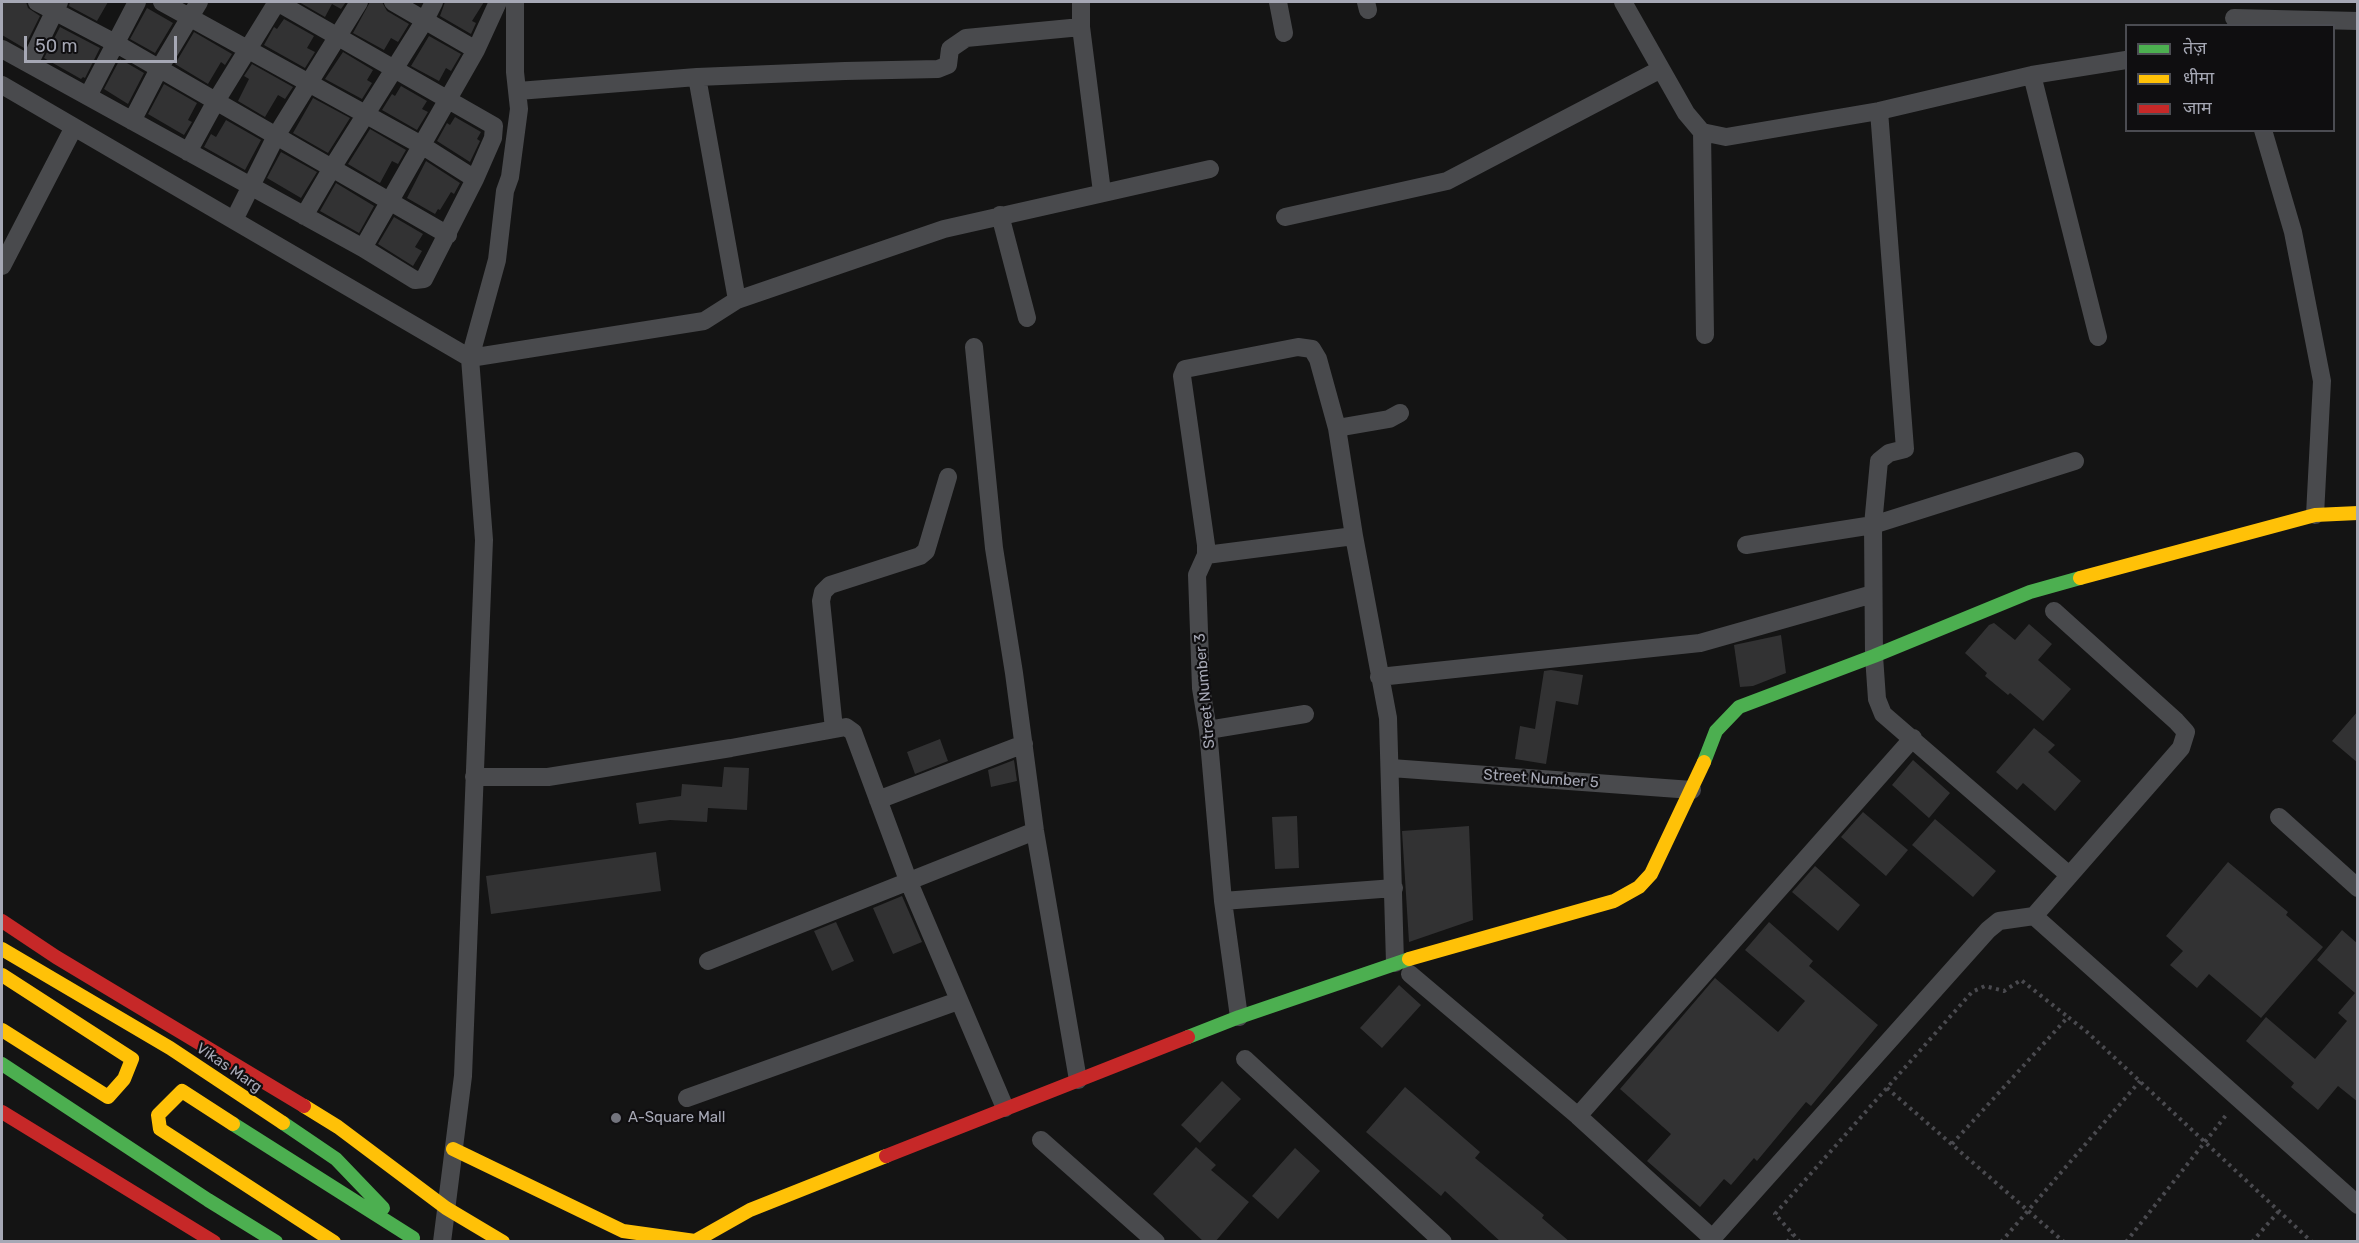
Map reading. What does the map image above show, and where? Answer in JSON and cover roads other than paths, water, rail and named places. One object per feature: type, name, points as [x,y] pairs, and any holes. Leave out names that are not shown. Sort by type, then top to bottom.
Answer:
[{"type":"street","points":[[37,2],[57,6],[159,69],[448,235]]},
{"type":"street","points":[[88,96],[137,2]]},
{"type":"street","points":[[162,2],[195,9],[248,49],[423,146],[475,179]]},
{"type":"street","points":[[2,49],[188,152],[251,186],[304,216],[363,248],[415,280],[424,279],[448,235],[493,138],[494,126],[277,2],[216,101],[188,152]]},
{"type":"street","points":[[234,220],[276,136],[359,2]]},
{"type":"street","points":[[393,2],[476,50]]},
{"type":"street","points":[[304,216],[434,2]]},
{"type":"street","points":[[363,248],[476,50],[498,2]]},
{"type":"street","points":[[442,1242],[463,1077],[484,540],[470,358],[497,260],[505,191],[510,177],[518,118],[515,2]]},
{"type":"street","points":[[1081,2],[1081,27],[1102,192]]},
{"type":"street","points":[[1278,2],[1284,33]]},
{"type":"street","points":[[1623,2],[1686,113],[1702,132],[1705,335]]},
{"type":"street","points":[[29,64],[57,6]]},
{"type":"street","points":[[132,121],[159,69],[195,9]]},
{"type":"street","points":[[2233,15],[2358,21]]},
{"type":"street","points":[[518,91],[697,77],[938,69],[948,64],[950,49],[966,38],[1081,27]]},
{"type":"street","points":[[1702,132],[1726,136],[1879,111],[2032,75],[2125,60]]},
{"type":"street","points":[[1285,217],[1447,181],[1661,69]]},
{"type":"street","points":[[2032,75],[2098,337]]},
{"type":"street","points":[[697,77],[737,300]]},
{"type":"street","points":[[2,85],[470,358],[704,321],[737,300],[944,229],[1210,169]]},
{"type":"street","points":[[1879,111],[1905,449],[1889,453],[1879,461],[1873,525],[1874,656],[1877,699],[1883,714],[2070,875]]},
{"type":"street","points":[[2,266],[74,127]]},
{"type":"street","points":[[2264,132],[2293,232],[2322,381],[2315,515]]},
{"type":"street","points":[[1000,215],[1027,318]]},
{"type":"street","points":[[974,347],[994,548],[1035,831],[1059,957],[1078,1080]]},
{"type":"street","name":"Street Number 3","points":[[1239,1017],[1223,901],[1208,729],[1202,688],[1197,575],[1206,555],[1182,376],[1185,369],[1298,347],[1312,349],[1318,359],[1336,428]]},
{"type":"street","points":[[1395,963],[1388,718],[1336,428],[1389,419],[1400,413]]},
{"type":"street","points":[[1746,545],[1873,525],[2075,461]]},
{"type":"street","points":[[834,729],[821,601],[823,591],[830,585],[920,556],[926,551],[948,477]]},
{"type":"street","points":[[453,1149],[623,1231],[694,1241],[750,1210],[1239,1017],[1395,963],[1614,902],[1639,887],[1651,874],[1692,790],[1716,731],[1739,707],[1874,656],[2030,592],[2315,515],[2358,513]]},
{"type":"street","points":[[1206,555],[1354,536]]},
{"type":"street","points":[[1379,677],[1700,644],[1873,594]]},
{"type":"street","points":[[1410,974],[1578,1116],[1710,1240],[1988,930],[1999,921],[2034,916],[2181,748],[2186,732],[2054,611]]},
{"type":"street","points":[[1208,729],[1305,714]]},
{"type":"street","points":[[474,777],[548,777],[846,727],[853,732],[908,880],[1005,1108]]},
{"type":"street","points":[[1578,1116],[1913,738]]},
{"type":"street","points":[[878,800],[1024,744]]},
{"type":"street","name":"Street Number 5","points":[[1391,768],[1692,790]]},
{"type":"street","points":[[2279,817],[2354,877]]},
{"type":"street","points":[[708,961],[1035,831]]},
{"type":"street","points":[[1223,901],[1394,888]]},
{"type":"street","points":[[2034,916],[2358,1205]]},
{"type":"street","points":[[2,921],[56,957],[338,1127],[446,1208],[503,1242]]},
{"type":"street","name":"Vikas Marg","points":[[2,949],[170,1048],[336,1159],[415,1240]]},
{"type":"street","points":[[2,975],[132,1059],[124,1079],[108,1097],[2,1030]]},
{"type":"street","points":[[687,1098],[958,1001]]},
{"type":"street","points":[[1245,1059],[1443,1242]]},
{"type":"street","points":[[2,1064],[208,1200],[276,1242]]},
{"type":"street","points":[[334,1242],[160,1129],[158,1115],[182,1091],[415,1240]]},
{"type":"street","points":[[2,1112],[214,1242]]},
{"type":"street","points":[[1041,1140],[1156,1242]]},
{"type":"place","name":"A-Square Mall","points":[[616,1118]]}]
